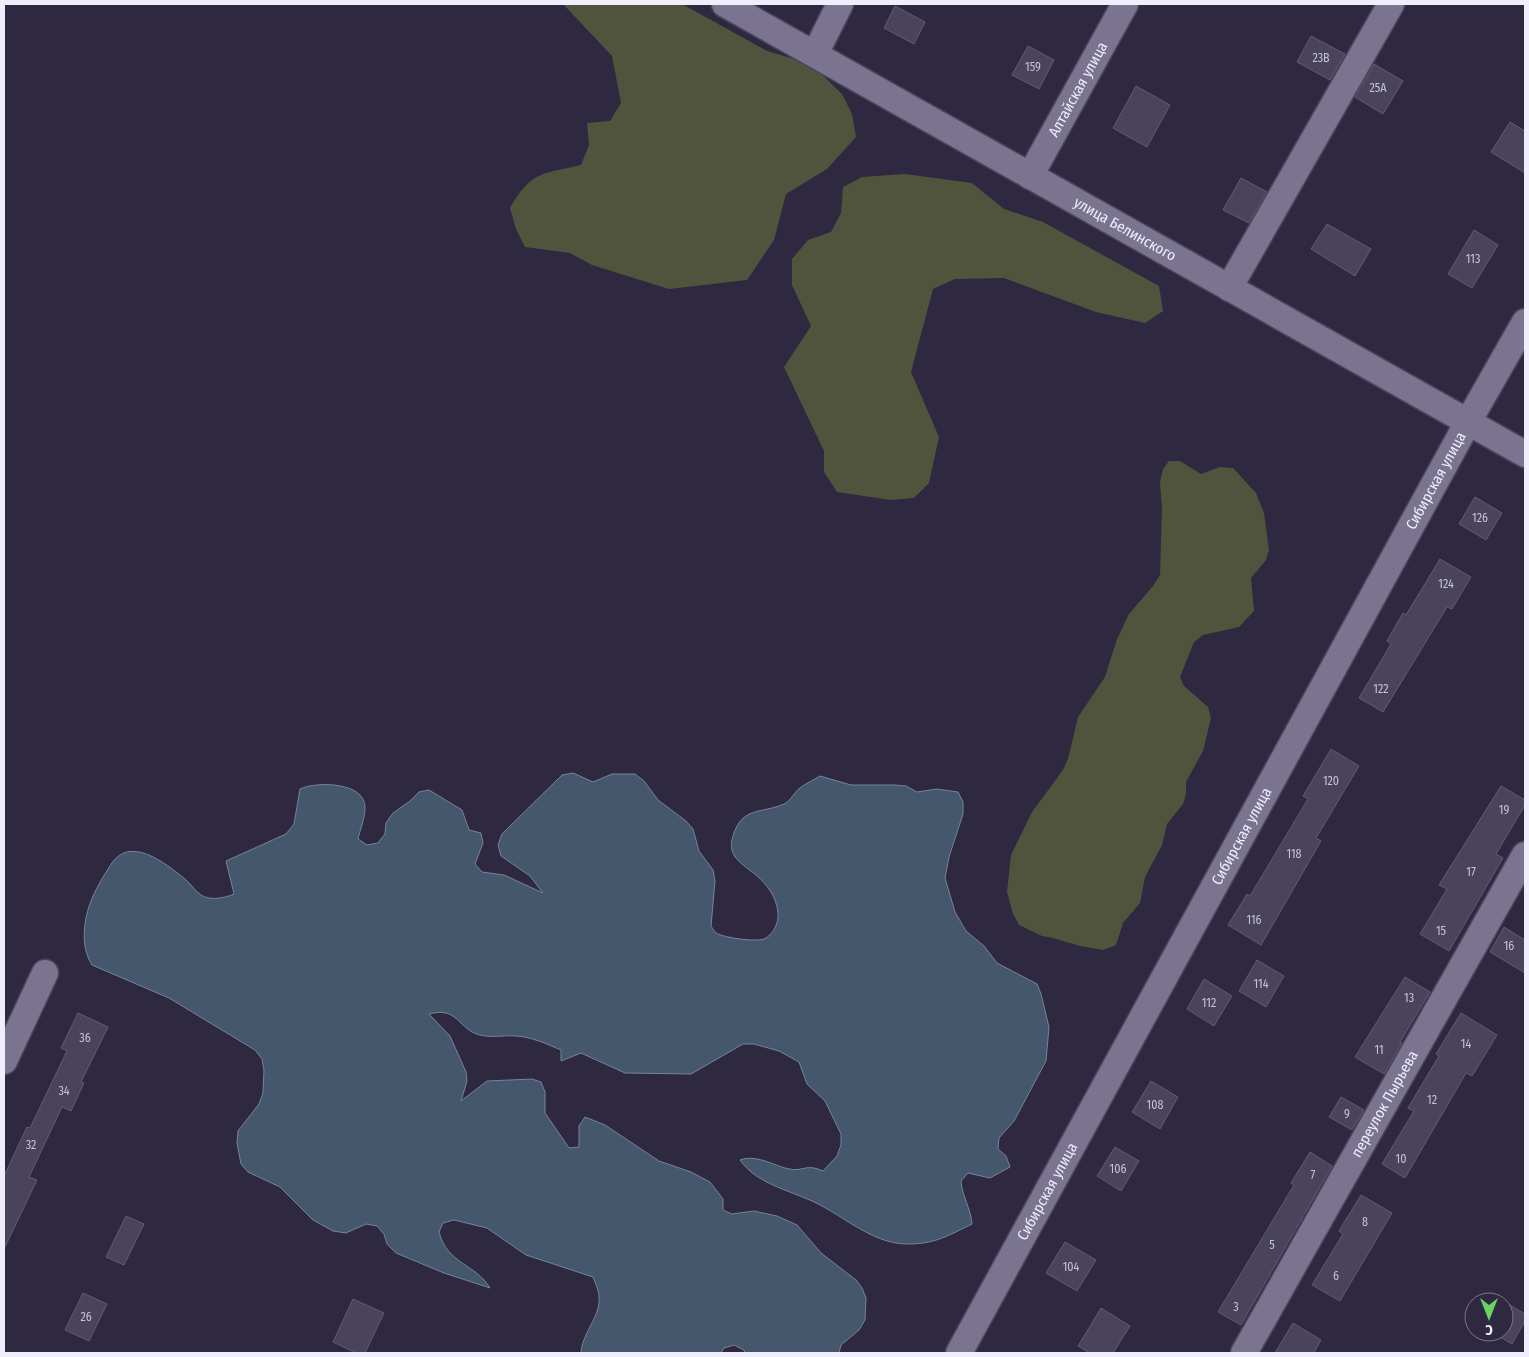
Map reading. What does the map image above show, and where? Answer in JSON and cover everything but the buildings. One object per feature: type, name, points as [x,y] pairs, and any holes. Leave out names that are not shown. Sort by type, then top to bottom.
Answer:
[{"type":"street","name":"улица Белинского","points":[[725,4],[1525,454]]},
{"type":"street","points":[[815,54],[840,4]]},
{"type":"street","name":"Алтайская улица","points":[[1030,176],[1125,4]]},
{"type":"street","points":[[1229,288],[1391,4]]},
{"type":"street","name":"Сибирская улица","points":[[959,1353],[1468,422],[1525,322]]},
{"type":"street","name":"переулок Пырьева","points":[[1244,1353],[1525,855]]},
{"type":"street","points":[[4,1061],[45,972]]},
{"type":"green space","points":[[563,4],[682,4],[767,51],[811,64],[842,94],[852,114],[856,137],[827,169],[786,194],[774,240],[747,280],[669,289],[592,265],[570,253],[525,247],[516,229],[510,208],[517,196],[524,187],[539,176],[581,165],[589,145],[587,123],[610,121],[621,103],[612,56]]},
{"type":"green space","points":[[905,174],[972,183],[1004,209],[1043,222],[1159,286],[1163,311],[1145,323],[1096,312],[1004,278],[955,279],[933,289],[911,372],[939,437],[929,483],[914,498],[891,500],[837,492],[824,472],[824,451],[784,367],[811,326],[792,285],[792,259],[808,240],[831,232],[841,213],[843,187],[862,177]]},
{"type":"green space","points":[[1169,461],[1180,461],[1201,474],[1220,467],[1233,468],[1256,493],[1264,513],[1269,550],[1266,560],[1251,578],[1254,611],[1239,627],[1203,635],[1194,642],[1180,677],[1184,686],[1208,707],[1211,718],[1203,751],[1186,782],[1186,794],[1183,804],[1167,824],[1162,845],[1145,877],[1140,903],[1123,923],[1116,945],[1103,950],[1042,936],[1019,925],[1013,914],[1007,892],[1011,855],[1032,812],[1063,770],[1068,759],[1078,717],[1105,677],[1117,639],[1129,614],[1160,575],[1162,509],[1160,482],[1163,469]]},
{"type":"water","points":[[573,773],[593,782],[612,774],[635,774],[644,781],[658,800],[686,821],[693,829],[699,851],[713,870],[715,881],[711,926],[718,934],[748,940],[760,940],[770,935],[775,928],[778,917],[776,902],[768,887],[737,859],[732,849],[731,843],[737,826],[747,815],[784,804],[800,788],[820,776],[851,785],[895,785],[906,786],[917,792],[937,789],[958,792],[963,802],[963,814],[949,857],[945,878],[955,912],[966,931],[984,946],[997,963],[1037,984],[1049,1027],[1046,1061],[1014,1121],[999,1138],[998,1149],[1006,1156],[1010,1167],[990,1178],[968,1173],[961,1181],[972,1224],[940,1239],[924,1243],[904,1244],[871,1235],[822,1206],[767,1182],[748,1169],[740,1160],[752,1158],[789,1169],[812,1168],[823,1171],[837,1156],[841,1145],[841,1134],[825,1101],[807,1084],[799,1062],[779,1051],[754,1044],[743,1044],[691,1074],[625,1073],[581,1053],[561,1061],[561,1050],[539,1041],[516,1036],[480,1035],[447,1013],[429,1014],[450,1036],[466,1072],[467,1081],[461,1101],[487,1081],[532,1079],[541,1082],[545,1092],[545,1113],[569,1148],[579,1147],[579,1126],[585,1117],[605,1125],[659,1161],[691,1172],[710,1182],[723,1199],[723,1210],[732,1214],[754,1211],[777,1216],[797,1225],[821,1253],[856,1280],[866,1298],[865,1320],[859,1330],[841,1345],[839,1353],[745,1353],[744,1350],[734,1345],[724,1348],[721,1353],[581,1353],[599,1304],[598,1292],[593,1277],[526,1255],[487,1228],[454,1220],[443,1223],[439,1232],[443,1243],[448,1251],[484,1280],[490,1288],[444,1273],[396,1253],[387,1244],[384,1234],[377,1226],[366,1224],[346,1233],[333,1231],[313,1220],[280,1187],[248,1172],[241,1164],[237,1143],[238,1131],[259,1104],[263,1093],[264,1070],[262,1059],[255,1050],[169,998],[92,965],[89,960],[84,942],[84,930],[89,905],[101,880],[118,856],[128,852],[136,852],[154,858],[171,868],[205,897],[222,898],[234,894],[226,861],[286,834],[294,824],[300,789],[308,786],[339,786],[349,788],[358,793],[363,799],[365,812],[358,839],[367,845],[378,843],[385,834],[386,823],[393,813],[419,792],[429,790],[462,810],[469,830],[481,833],[483,843],[475,864],[482,872],[504,875],[543,893],[530,876],[501,856],[498,845],[502,834],[562,775]]}]
